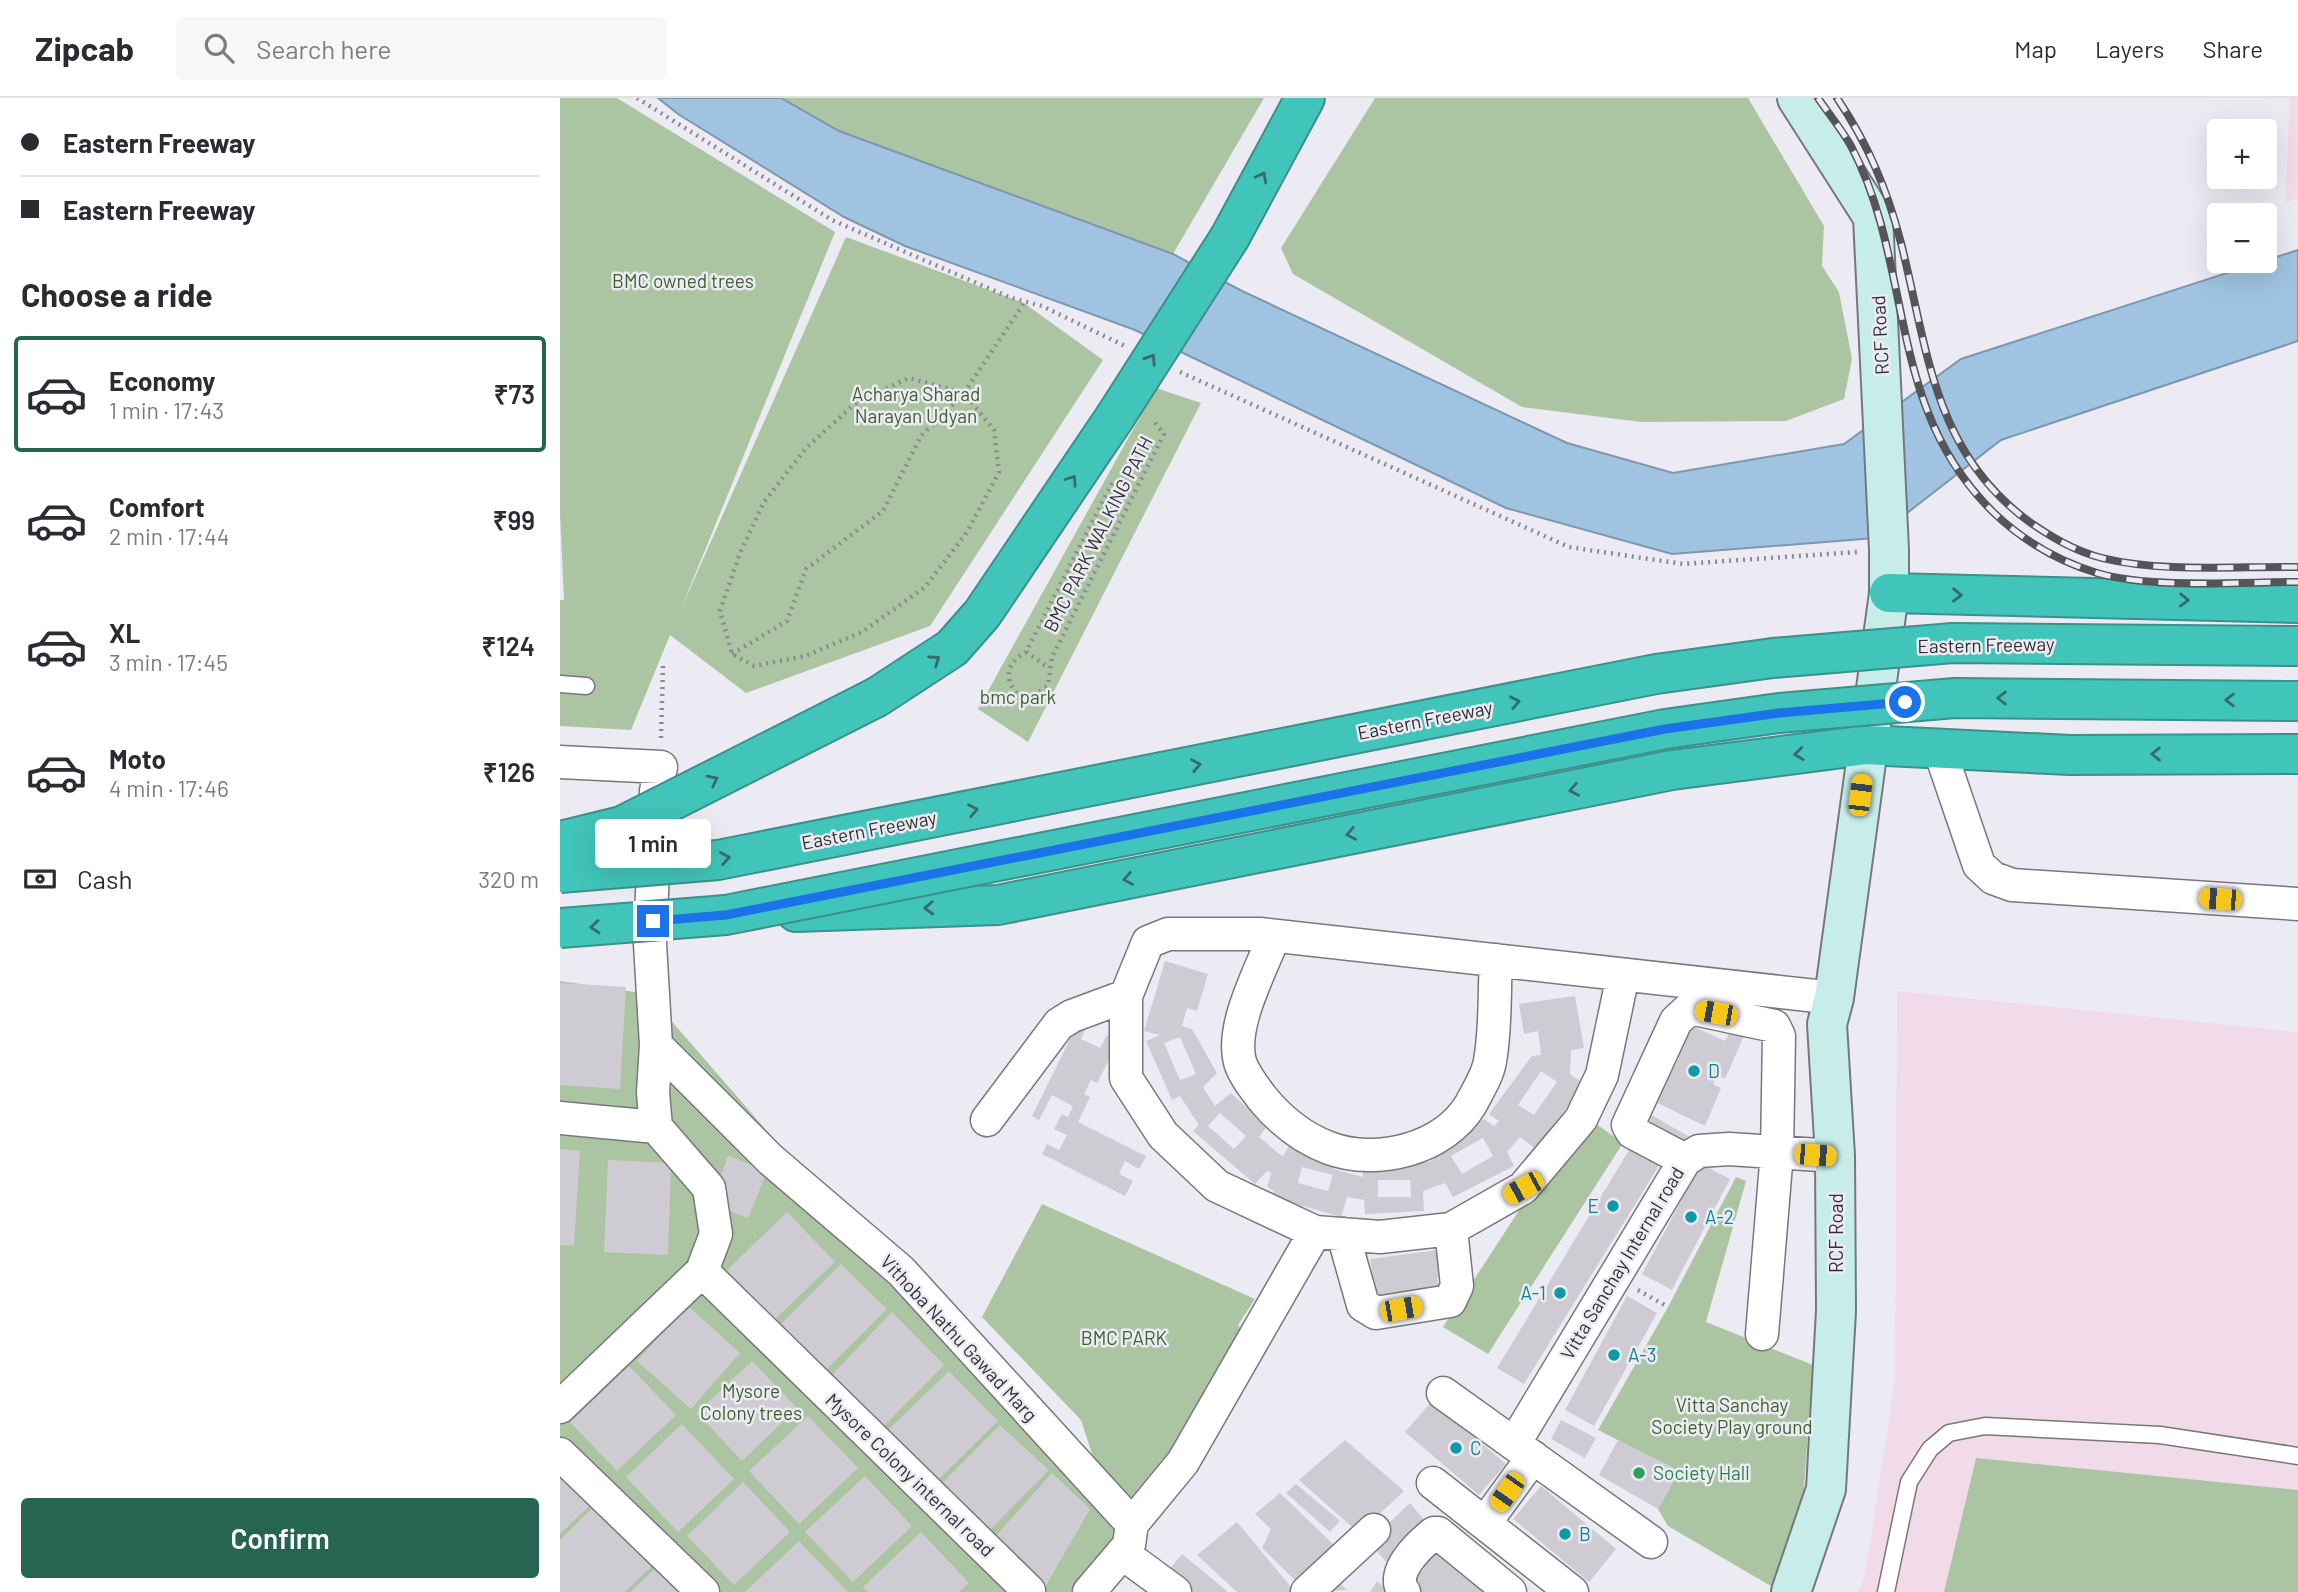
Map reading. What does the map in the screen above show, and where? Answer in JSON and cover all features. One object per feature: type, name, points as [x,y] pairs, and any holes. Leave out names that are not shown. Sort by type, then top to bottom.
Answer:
[{"type":"highway","points":[[560,841],[622,826],[877,697],[952,648],[982,614],[1129,422],[1305,98]]},
{"type":"highway","points":[[1889,593],[2298,603]]},
{"type":"highway","name":"Eastern Freeway","points":[[560,873],[718,860],[1656,674],[1773,658],[1953,643],[2298,646]]},
{"type":"highway","points":[[726,915],[1665,729],[1779,713],[1955,698],[2298,701]]},
{"type":"highway","points":[[560,928],[726,915],[998,905],[1672,770],[1866,745],[2070,755],[2298,754]]},
{"type":"street","name":"RCF Road","points":[[1791,1592],[1826,1489],[1836,1311],[1835,1156],[1827,1024],[1834,998],[1866,745],[1889,593],[1884,410],[1873,217],[1797,98]]},
{"type":"street","points":[[1939,748],[1979,865],[1993,877],[2012,885],[2298,904]]},
{"type":"street","points":[[560,762],[661,767],[656,791],[650,944],[656,1045],[653,1093],[656,1127],[709,1188],[716,1234],[702,1271],[560,1408]]},
{"type":"street","points":[[1623,975],[1602,1075],[1581,1119],[1523,1188],[1451,1229],[1380,1237],[1329,1233],[1217,1186],[1163,1135],[1126,1078],[1126,996],[1148,942],[1155,936],[1168,933],[1274,936],[1834,998]]},
{"type":"street","points":[[1274,936],[1238,1028],[1240,1061],[1251,1084],[1272,1110],[1300,1135],[1331,1149],[1365,1154],[1402,1152],[1440,1137],[1469,1107],[1490,1064],[1496,960]]},
{"type":"street","points":[[987,1120],[1059,1024],[1072,1016],[1126,996]]},
{"type":"street","points":[[1685,1160],[1632,1132],[1628,1125],[1681,1013],[1690,1008],[1767,1022],[1774,1026],[1779,1036],[1777,1152],[1762,1334]]},
{"type":"street","name":"Vithoba Nathu Gawad Marg","points":[[656,1045],[771,1159],[901,1271],[1175,1592]]},
{"type":"street","points":[[560,1118],[656,1127]]},
{"type":"street","name":"Vitta Sanchay Internal road","points":[[1485,1523],[1685,1160],[1699,1151],[1713,1149],[1835,1156]]},
{"type":"street","points":[[1329,1233],[1363,1305],[1376,1313],[1450,1301],[1457,1286],[1451,1229]]},
{"type":"street","points":[[1089,1592],[1183,1462],[1329,1233]]},
{"type":"street","name":"Mysore Colony internal road","points":[[702,1271],[1028,1591]]},
{"type":"street","points":[[1443,1393],[1651,1542]]},
{"type":"street","points":[[560,1454],[703,1592]]},
{"type":"street","points":[[1433,1483],[1572,1592]]},
{"type":"street","points":[[1307,1592],[1374,1530]]},
{"type":"street","points":[[1404,1592],[1399,1583],[1401,1570],[1434,1533],[1438,1533],[1510,1592]]},
{"type":"lane","points":[[560,684],[586,686]]},
{"type":"lane","points":[[1886,1592],[1909,1482],[1930,1449],[1949,1433],[1985,1426],[2160,1435],[2298,1456]]},
{"type":"path","points":[[637,98],[832,219],[1024,303],[1042,306],[1127,347]]},
{"type":"path","points":[[732,653],[788,621],[806,569],[883,511],[921,436],[964,393],[1024,303]]},
{"type":"path","points":[[1176,370],[1569,547],[1684,564],[1889,550]]},
{"type":"path","points":[[909,378],[964,393],[994,430],[999,472],[967,532],[925,587],[862,632],[805,656],[754,666],[732,653],[720,611],[740,553],[764,502],[806,448],[857,402],[909,378]]},
{"type":"path","name":"BMC PARK WALKING PATH","points":[[1117,474],[1026,652],[1013,659],[1008,670],[1010,686],[1019,696],[1033,697],[1048,685],[1052,657],[1164,434],[1149,415],[1129,422]]},
{"type":"path","points":[[1026,652],[1049,668]]},
{"type":"path","points":[[661,767],[663,666]]},
{"type":"shaded area","points":[[2290,98],[2298,98],[2298,199],[2285,202]]},
{"type":"shaded area","points":[[1897,991],[2298,1032],[2298,1592],[1858,1592],[1865,1576],[1895,1379]]},
{"type":"green space","points":[[560,98],[617,98],[835,232],[681,609],[846,237],[1024,303],[1103,360],[930,626],[746,693],[670,635],[631,730],[560,726],[560,600],[564,600],[560,514]]},
{"type":"green space","points":[[781,98],[1264,98],[1173,254],[839,131]]},
{"type":"green space","points":[[1375,98],[1748,98],[1824,226],[1822,266],[1839,292],[1852,359],[1844,399],[1786,421],[1641,422],[1522,407],[1293,274],[1281,248]]},
{"type":"green space","name":"bmc park","points":[[1156,388],[1201,403],[1028,742],[978,709]]},
{"type":"green space","name":"Mysore Colony trees","points":[[560,981],[648,994],[1119,1536],[1081,1420],[982,1317],[1042,1204],[1255,1299],[1238,1325],[1242,1330],[1121,1538],[1076,1592],[560,1592]]},
{"type":"green space","points":[[1582,1114],[1623,1143],[1488,1354],[1443,1327]]},
{"type":"green space","name":"Vitta Sanchay Society Play ground","points":[[1736,1177],[1746,1181],[1706,1322],[1813,1365],[1803,1500],[1776,1589],[1668,1526],[1658,1509],[1679,1471],[1598,1430],[1668,1307]]},
{"type":"green space","points":[[1976,1458],[2298,1490],[2298,1592],[1944,1592]]},
{"type":"water","points":[[658,98],[781,98],[839,131],[1173,254],[1240,290],[1567,443],[1673,473],[1844,444],[1961,359],[2227,273],[2277,273],[2277,257],[2298,250],[2298,341],[2001,440],[1875,538],[1672,554],[1506,508],[1135,330],[905,246],[844,217],[678,114]]},
{"type":"building","points":[[1165,961],[1208,974],[1197,1011],[1187,1008],[1182,1026],[1192,1029],[1217,1073],[1203,1087],[1215,1106],[1231,1093],[1267,1126],[1259,1137],[1283,1157],[1290,1143],[1335,1157],[1333,1169],[1363,1177],[1362,1162],[1421,1158],[1421,1164],[1433,1160],[1428,1150],[1484,1119],[1494,1126],[1499,1121],[1489,1114],[1532,1056],[1541,1055],[1538,1031],[1524,1034],[1519,1004],[1575,996],[1584,1048],[1571,1050],[1570,1074],[1584,1084],[1536,1149],[1520,1137],[1507,1152],[1514,1166],[1453,1197],[1445,1183],[1423,1191],[1424,1211],[1365,1214],[1364,1200],[1347,1197],[1341,1217],[1272,1197],[1274,1191],[1267,1187],[1271,1173],[1267,1171],[1255,1184],[1193,1131],[1199,1125],[1180,1096],[1172,1100],[1146,1041],[1160,1035],[1144,1031]],"holes":[[[1180,1037],[1196,1074],[1180,1080],[1164,1043]],[[1541,1071],[1557,1082],[1534,1115],[1518,1105]],[[1220,1113],[1246,1136],[1234,1149],[1208,1126]],[[1483,1138],[1493,1156],[1462,1174],[1451,1156]],[[1302,1167],[1333,1175],[1328,1191],[1298,1183]],[[1378,1180],[1410,1180],[1411,1197],[1378,1197]]]},
{"type":"building","points":[[560,983],[626,987],[620,1089],[560,1085]]},
{"type":"building","points":[[1079,1021],[1087,1025],[1081,1039],[1100,1048],[1107,1035],[1119,1041],[1097,1083],[1091,1080],[1084,1094],[1090,1097],[1078,1122],[1146,1156],[1139,1169],[1125,1161],[1119,1174],[1133,1181],[1125,1196],[1042,1154],[1047,1144],[1059,1150],[1067,1135],[1054,1129],[1062,1114],[1068,1117],[1073,1106],[1052,1095],[1039,1120],[1032,1116]]},
{"type":"building","name":"D","points":[[1681,1021],[1725,1041],[1734,1023],[1747,1029],[1725,1079],[1718,1075],[1713,1084],[1721,1088],[1705,1126],[1647,1098],[1664,1061],[1674,1067],[1679,1058],[1667,1052]]},
{"type":"building","points":[[1650,1114],[1688,1136],[1678,1152],[1641,1130]]},
{"type":"building","name":"A-1","points":[[1631,1147],[1660,1164],[1524,1384],[1497,1368]]},
{"type":"building","points":[[560,1149],[580,1151],[574,1246],[560,1245]]},
{"type":"building","points":[[728,1155],[767,1172],[748,1218],[712,1204]]},
{"type":"building","points":[[608,1160],[671,1163],[668,1255],[604,1252]]},
{"type":"building","name":"A-2","points":[[1701,1164],[1730,1179],[1672,1290],[1642,1274]]},
{"type":"building","points":[[787,1212],[835,1262],[771,1323],[723,1274]]},
{"type":"building","points":[[1446,1249],[1449,1275],[1437,1277],[1440,1296],[1377,1304],[1370,1259]]},
{"type":"building","points":[[841,1264],[887,1309],[823,1373],[777,1328]]},
{"type":"building","name":"A-3","points":[[1627,1296],[1657,1313],[1594,1426],[1565,1410]]},
{"type":"building","points":[[687,1305],[740,1353],[691,1409],[637,1361]]},
{"type":"building","points":[[892,1312],[944,1365],[881,1429],[829,1378]]},
{"type":"building","points":[[752,1361],[797,1408],[742,1461],[697,1413]]},
{"type":"building","points":[[629,1366],[676,1415],[617,1471],[570,1422]]},
{"type":"building","points":[[949,1371],[998,1421],[933,1485],[884,1434]]},
{"type":"building","name":"C","points":[[1432,1401],[1506,1464],[1479,1495],[1405,1432]]},
{"type":"building","points":[[808,1416],[858,1468],[799,1524],[749,1471]]},
{"type":"building","points":[[1561,1420],[1596,1438],[1585,1458],[1551,1439]]},
{"type":"building","points":[[682,1424],[734,1479],[678,1532],[626,1477]]},
{"type":"building","points":[[1000,1425],[1049,1470],[986,1534],[938,1487]]},
{"type":"building","points":[[1345,1440],[1404,1491],[1359,1533],[1299,1480]]},
{"type":"building","name":"Society Hall","points":[[1618,1440],[1679,1471],[1658,1509],[1599,1475]]},
{"type":"building","points":[[560,1470],[592,1503],[560,1534]]},
{"type":"building","points":[[1052,1473],[1090,1509],[1044,1589],[993,1539]]},
{"type":"building","points":[[865,1476],[912,1526],[853,1582],[805,1532]]},
{"type":"building","points":[[743,1482],[790,1532],[734,1585],[687,1536]]},
{"type":"building","points":[[1296,1484],[1340,1521],[1330,1532],[1286,1493]]},
{"type":"building","name":"B","points":[[1541,1486],[1616,1549],[1589,1582],[1513,1519]]},
{"type":"building","points":[[1280,1493],[1338,1549],[1304,1589],[1262,1548],[1271,1529],[1255,1514]]},
{"type":"building","points":[[1410,1503],[1425,1521],[1387,1563],[1369,1542]]},
{"type":"building","points":[[595,1505],[654,1564],[625,1592],[560,1592],[560,1540]]},
{"type":"building","points":[[1237,1522],[1295,1592],[1237,1592],[1197,1555]]},
{"type":"building","points":[[921,1532],[969,1583],[959,1592],[868,1592],[863,1587]]},
{"type":"building","points":[[1433,1540],[1502,1592],[1415,1592],[1408,1584],[1425,1568],[1416,1562]]},
{"type":"building","points":[[799,1541],[848,1592],[745,1592]]},
{"type":"building","points":[[1182,1554],[1228,1592],[1190,1592],[1166,1574]]},
{"type":"building","points":[[657,1567],[681,1592],[630,1592]]},
{"type":"building","points":[[1331,1576],[1347,1590],[1312,1592]]},
{"type":"building","points":[[1377,1581],[1390,1592],[1370,1592]]},
{"type":"railway","points":[[1818,98],[1851,146],[1871,192],[1885,240],[1917,382],[1934,427],[1959,471],[1993,512],[2016,532],[2041,548],[2097,573],[2170,583],[2298,582]]},
{"type":"railway","points":[[1837,98],[1867,150],[1889,204],[1939,397],[1954,432],[1973,465],[1998,495],[2048,534],[2073,548],[2102,558],[2150,566],[2298,567]]},
{"type":"place","name":"D","points":[[1694,1071]]},
{"type":"place","name":"E","points":[[1613,1206]]},
{"type":"place","name":"A-2","points":[[1691,1217]]},
{"type":"place","name":"A-1","points":[[1560,1293]]},
{"type":"place","name":"A-3","points":[[1614,1355]]},
{"type":"place","name":"C","points":[[1456,1448]]},
{"type":"place","name":"Society Hall","points":[[1639,1473]]},
{"type":"place","name":"B","points":[[1565,1534]]},
{"type":"route","points":[[653,921],[726,915],[1665,729],[1779,713],[1905,702]]},
{"type":"park label","name":"BMC owned trees","points":[[683,281]]},
{"type":"park label","name":"Acharya Sharad Narayan Udyan","points":[[916,405]]},
{"type":"park label","name":"BMC PARK","points":[[1124,1338]]}]
